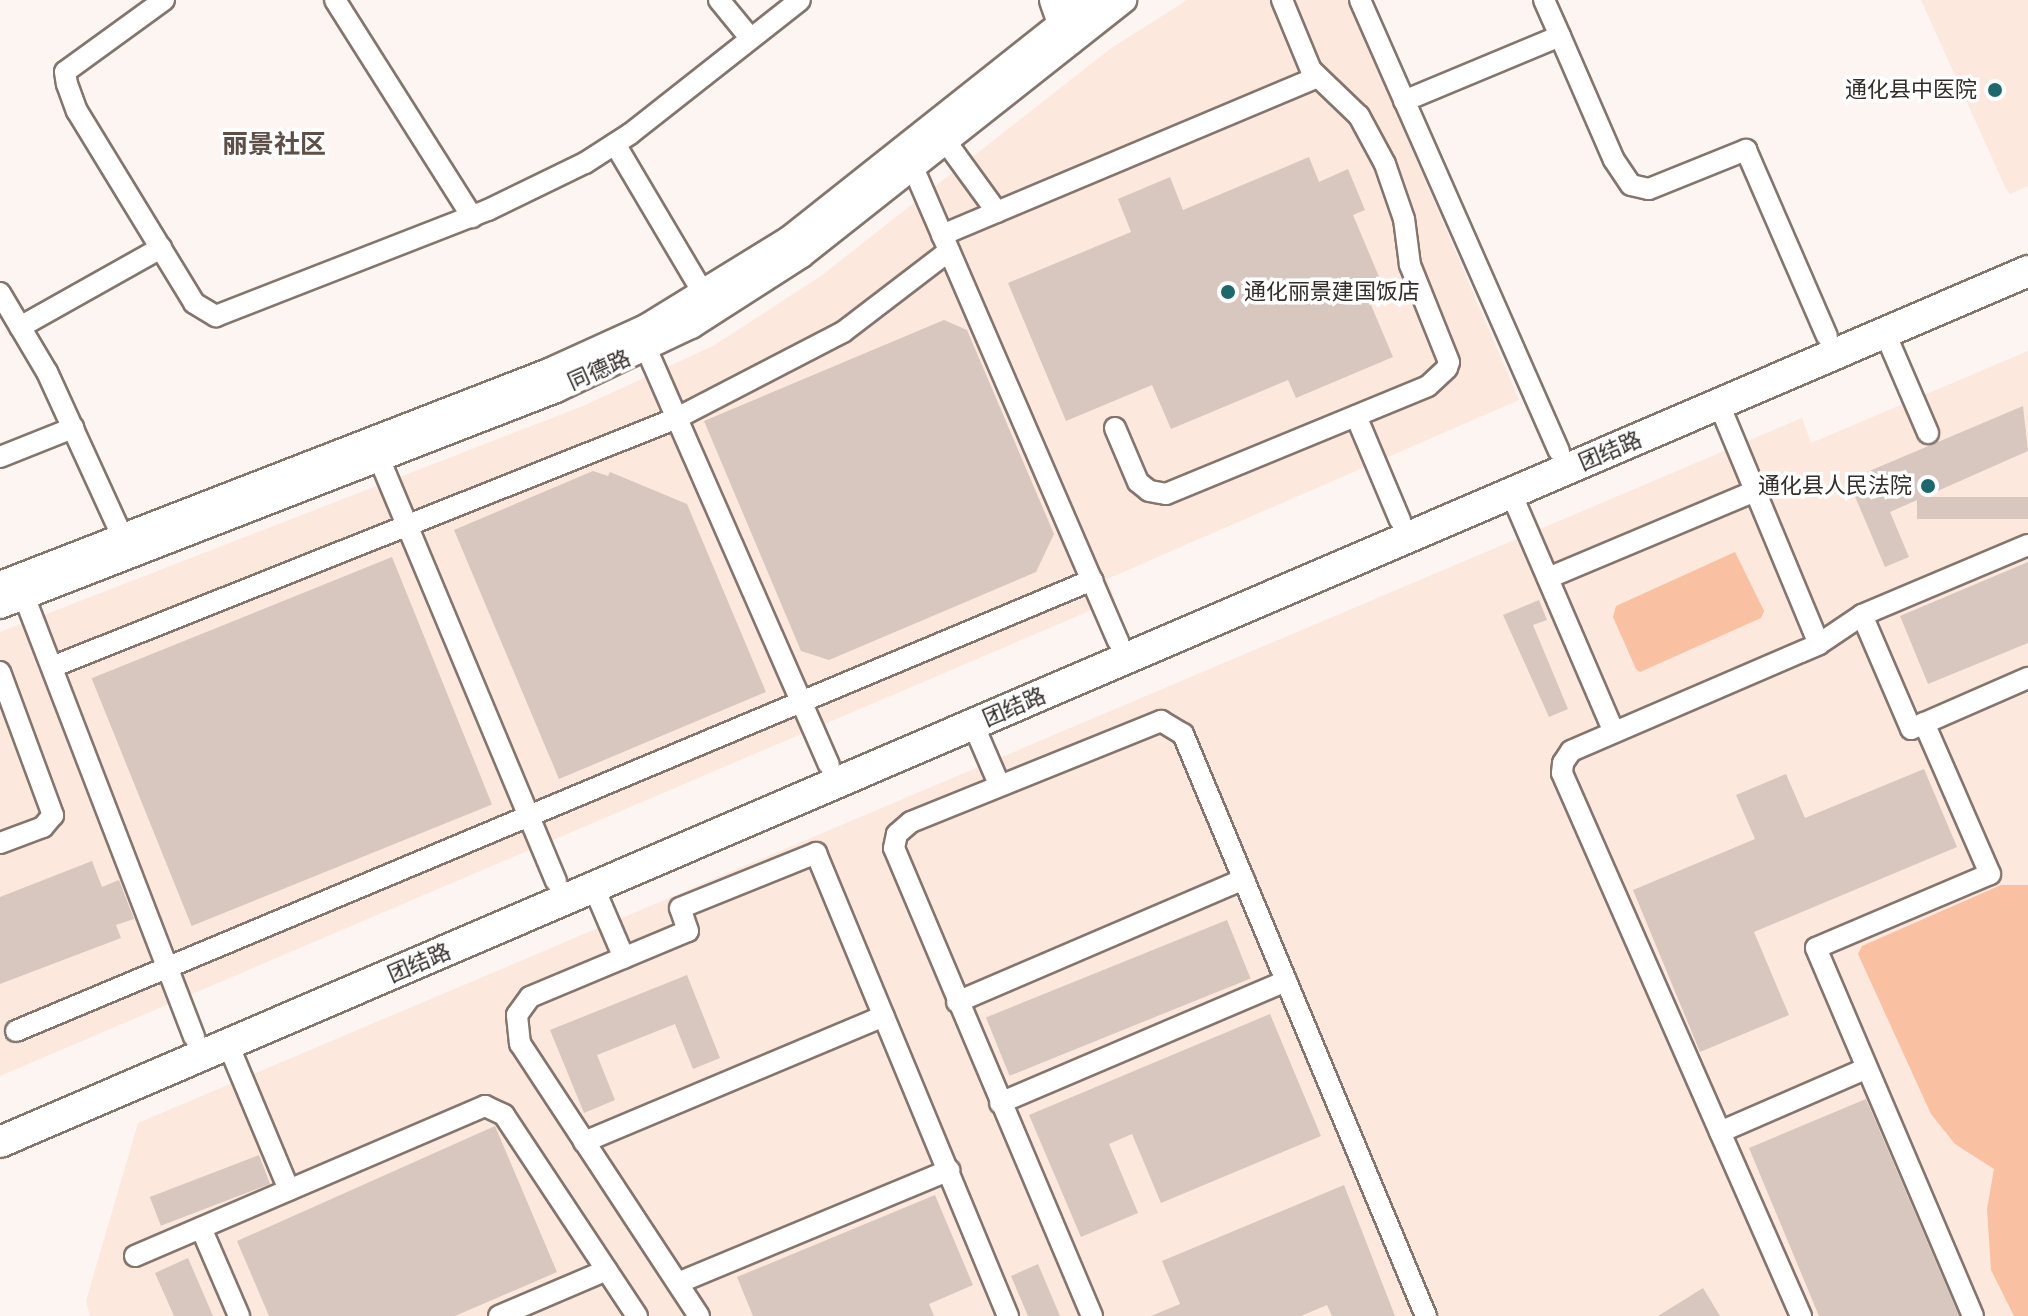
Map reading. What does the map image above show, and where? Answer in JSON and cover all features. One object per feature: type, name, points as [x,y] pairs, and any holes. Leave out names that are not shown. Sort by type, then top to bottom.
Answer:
[{"type":"highway","name":"团结路","points":[[0,1120],[2028,250]]},
{"type":"highway","name":"团结路","points":[[0,1142],[2028,271]]},
{"type":"main road","name":"同德路","points":[[0,585],[549,372],[705,296],[801,231],[1061,21],[1092,0]]},
{"type":"main road","name":"同德路","points":[[12,601],[379,458],[646,348],[764,281],[912,165],[944,139],[1061,21],[1123,0]]},
{"type":"street","points":[[164,0],[65,72],[77,111],[194,303],[216,316],[472,217],[615,144],[800,0]]},
{"type":"street","points":[[335,0],[472,217]]},
{"type":"street","points":[[719,0],[751,39]]},
{"type":"street","points":[[1115,428],[1138,482],[1149,491],[1166,494],[1434,383],[1449,362],[1410,265],[1404,219],[1385,164],[1359,116],[1316,78],[1282,0]]},
{"type":"street","points":[[1360,0],[1559,451]]},
{"type":"street","points":[[1544,0],[1614,160],[1631,185],[1649,189],[1746,150],[1827,336]]},
{"type":"street","points":[[1404,101],[1560,36]]},
{"type":"street","points":[[52,667],[677,418],[843,332],[946,243],[997,212],[1316,78]]},
{"type":"street","points":[[944,139],[997,212]]},
{"type":"street","points":[[615,144],[705,296]]},
{"type":"street","points":[[912,165],[1118,641]]},
{"type":"street","points":[[20,327],[161,248]]},
{"type":"street","points":[[0,293],[73,428],[123,538]]},
{"type":"street","points":[[1885,333],[1928,433]]},
{"type":"street","points":[[646,348],[829,765]]},
{"type":"street","points":[[1719,404],[1819,644]]},
{"type":"street","points":[[1356,416],[1400,520]]},
{"type":"street","points":[[0,457],[73,428]]},
{"type":"street","points":[[379,458],[556,882]]},
{"type":"street","points":[[1548,578],[1755,491]]},
{"type":"street","points":[[1511,493],[1614,732]]},
{"type":"street","points":[[1801,1316],[1562,773],[1571,751],[1819,644],[1862,615],[2028,545]]},
{"type":"street","points":[[16,1031],[1092,580]]},
{"type":"street","points":[[12,601],[52,667],[194,1037]]},
{"type":"street","points":[[1862,615],[1911,729],[2028,678]]},
{"type":"street","points":[[0,672],[53,815],[43,827],[0,843]]},
{"type":"street","points":[[1092,1316],[894,855],[895,840],[906,825],[999,784],[1146,723],[1168,723],[1183,734],[1426,1316]]},
{"type":"street","points":[[1924,723],[1990,874],[1816,948],[1973,1316]]},
{"type":"street","points":[[973,724],[999,784]]},
{"type":"street","points":[[699,1316],[520,1044],[516,1021],[530,997],[688,931],[680,908],[816,853],[1008,1316]]},
{"type":"street","points":[[957,1002],[1244,879]]},
{"type":"street","points":[[594,888],[624,958]]},
{"type":"street","points":[[1000,1103],[1286,981]]},
{"type":"street","points":[[584,1142],[884,1016]]},
{"type":"street","points":[[228,1044],[289,1190]]},
{"type":"street","points":[[1720,1132],[1867,1068]]},
{"type":"street","points":[[135,1256],[490,1107],[504,1115],[637,1316]]},
{"type":"street","points":[[678,1283],[949,1170]]},
{"type":"street","points":[[201,1228],[239,1316]]},
{"type":"street","points":[[499,1316],[607,1270]]},
{"type":"shaded area","points":[[1187,0],[1348,0],[1519,400],[1107,579],[1115,600],[0,1076],[0,632],[583,406],[713,346],[821,276],[1110,49]]},
{"type":"shaded area","name":"通化县中医院","points":[[1921,0],[2028,0],[2028,186],[2010,194],[2006,189]]},
{"type":"shaded area","points":[[2028,351],[2028,1316],[90,1316],[86,1301],[138,1123],[1802,418],[1811,443]]},
{"type":"shaded area","points":[[1735,552],[1764,611],[1761,618],[1640,672],[1636,669],[1613,617],[1616,606]]},
{"type":"shaded area","points":[[2001,885],[2028,885],[2028,1316],[2014,1316],[1991,1270],[1987,1209],[1994,1169],[1955,1144],[1931,1114],[1858,954],[1862,946]]},
{"type":"building","points":[[1309,157],[1319,182],[1348,169],[1365,210],[1353,215],[1388,298],[1371,305],[1393,357],[1296,398],[1288,380],[1171,429],[1152,385],[1066,421],[1008,283],[1131,232],[1118,199],[1170,177],[1183,210]]},
{"type":"building","points":[[944,320],[967,330],[1054,534],[1036,572],[829,660],[801,651],[704,421]]},
{"type":"building","points":[[2023,406],[2028,451],[1890,512],[1909,557],[1885,567],[1848,480]]},
{"type":"building","points":[[593,471],[608,476],[610,472],[687,504],[766,692],[559,779],[454,530]]},
{"type":"building","points":[[1917,497],[2028,497],[2028,519],[1917,519]]},
{"type":"building","points":[[392,557],[492,805],[192,926],[92,678]]},
{"type":"building","points":[[2028,562],[2028,643],[1928,684],[1900,616]]},
{"type":"building","points":[[1539,600],[1547,620],[1533,625],[1568,709],[1549,717],[1503,615]]},
{"type":"building","points":[[1924,769],[1957,847],[1754,932],[1789,1015],[1700,1052],[1633,890],[1755,839],[1736,795],[1786,774],[1805,818]]},
{"type":"building","points":[[92,861],[102,887],[119,880],[134,919],[116,925],[121,938],[0,984],[0,897]]},
{"type":"building","points":[[1227,920],[1251,978],[1010,1076],[986,1017]]},
{"type":"building","points":[[687,975],[720,1058],[693,1069],[675,1024],[597,1055],[615,1100],[584,1113],[550,1030]]},
{"type":"building","points":[[1270,1014],[1321,1136],[1161,1203],[1132,1134],[1109,1144],[1138,1213],[1081,1237],[1029,1115]]},
{"type":"building","points":[[1866,1099],[1959,1316],[1819,1316],[1749,1148]]},
{"type":"building","points":[[495,1126],[557,1272],[455,1316],[269,1316],[237,1241]]},
{"type":"building","points":[[259,1155],[270,1184],[161,1226],[150,1197]]},
{"type":"building","points":[[1344,1185],[1395,1316],[1332,1316],[1327,1305],[1301,1316],[1151,1316],[1180,1304],[1162,1261]]},
{"type":"building","points":[[935,1195],[973,1285],[929,1304],[934,1316],[753,1316],[737,1277]]},
{"type":"building","points":[[188,1258],[213,1316],[174,1316],[155,1273]]},
{"type":"building","points":[[1038,1264],[1060,1316],[1028,1316],[1011,1276]]},
{"type":"building","points":[[1703,1288],[1720,1316],[1658,1316]]},
{"type":"place","name":"通化县中医院","points":[[1995,90]]},
{"type":"place","name":"通化丽景建国饭店","points":[[1228,292]]},
{"type":"place","name":"通化县人民法院","points":[[1928,486]]},
{"type":"district","name":"丽景社区","points":[[274,144]]}]
